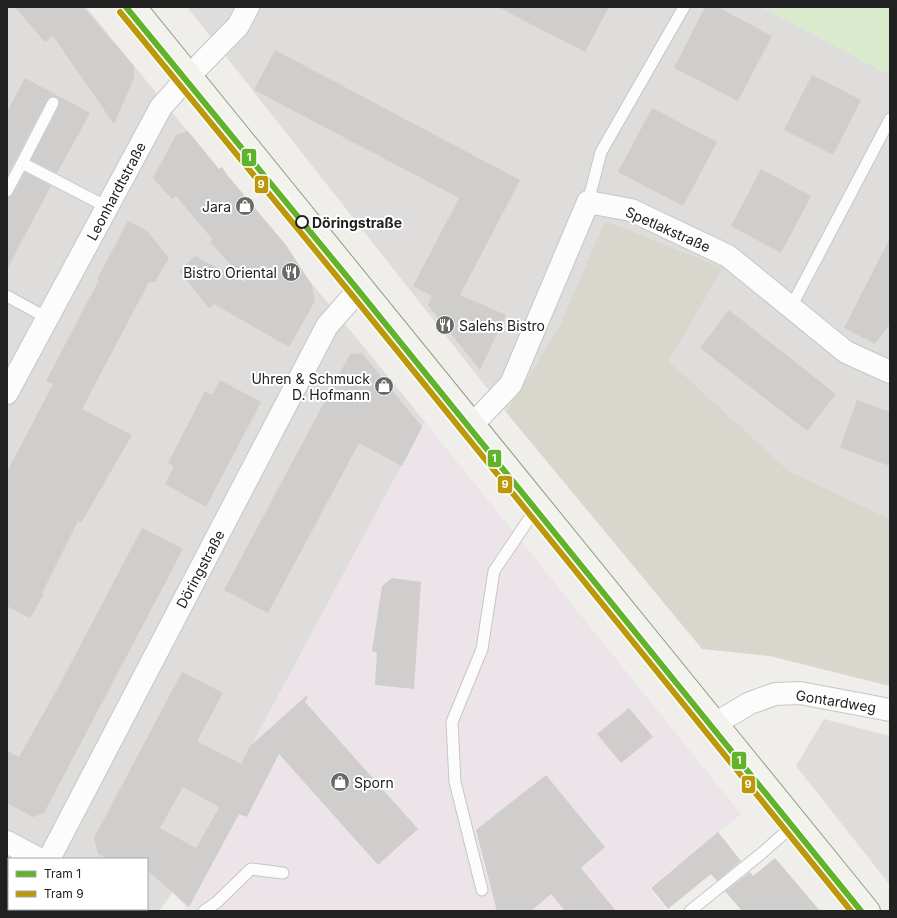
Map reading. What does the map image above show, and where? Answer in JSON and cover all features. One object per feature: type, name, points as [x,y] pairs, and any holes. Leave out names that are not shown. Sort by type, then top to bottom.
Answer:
[{"type":"main road","points":[[135,7],[869,911]]},
{"type":"street","name":"Leonhardtstraße","points":[[7,393],[161,107],[238,26],[248,7]]},
{"type":"street","name":"Spetlakstraße","points":[[588,202],[631,210],[728,256],[846,352],[890,372]]},
{"type":"street","points":[[473,424],[511,384],[588,202]]},
{"type":"street","name":"Döringstraße","points":[[50,858],[327,326],[361,287]]},
{"type":"street","name":"Gontardweg","points":[[716,723],[750,703],[775,694],[800,693],[890,710]]},
{"type":"street","points":[[7,842],[37,858]]},
{"type":"lane","points":[[588,202],[601,152],[684,7]]},
{"type":"lane","points":[[7,191],[54,103]]},
{"type":"lane","points":[[791,308],[890,119]]},
{"type":"lane","points":[[22,163],[107,207]]},
{"type":"lane","points":[[7,296],[47,318]]},
{"type":"lane","points":[[482,890],[455,782],[452,722],[482,649],[494,571],[539,504]]},
{"type":"lane","points":[[690,911],[762,853],[797,822]]},
{"type":"lane","points":[[204,911],[217,902],[251,869],[283,873]]},
{"type":"shaded area","points":[[7,7],[86,7],[425,422],[173,892],[159,911],[7,911]]},
{"type":"shaded area","points":[[187,7],[762,7],[890,75],[890,519],[789,471],[669,361],[723,268],[605,222],[559,327],[506,412]]},
{"type":"shaded area","points":[[605,221],[723,268],[669,361],[789,471],[890,519],[890,686],[770,656],[702,649],[506,412],[559,327]]},
{"type":"shaded area","points":[[425,422],[741,814],[649,888],[667,911],[188,911],[173,892]]},
{"type":"shaded area","points":[[824,719],[890,736],[890,885],[796,766]]},
{"type":"green space","points":[[762,7],[890,7],[890,75]]},
{"type":"building","points":[[15,7],[83,7],[134,66],[134,78],[114,124],[53,36],[45,42]]},
{"type":"building","points":[[498,7],[609,7],[585,52]]},
{"type":"building","points":[[705,7],[718,7],[772,36],[738,101],[674,68]]},
{"type":"building","points":[[275,50],[520,180],[460,295],[506,315],[480,370],[428,305],[432,296],[413,286],[459,198],[254,90]]},
{"type":"building","points":[[812,75],[861,100],[833,155],[784,130]]},
{"type":"building","points":[[25,78],[90,113],[57,173],[31,160],[59,106],[59,99],[52,96],[47,100],[7,176],[7,112]]},
{"type":"building","points":[[652,108],[717,142],[683,206],[618,172]]},
{"type":"building","points":[[188,131],[219,169],[222,167],[286,245],[312,285],[315,301],[289,347],[214,304],[209,308],[179,271],[195,256],[247,283],[210,242],[213,240],[176,196],[172,199],[153,178],[176,135]]},
{"type":"building","points":[[761,169],[811,196],[781,253],[731,226]]},
{"type":"building","points":[[25,172],[51,186],[7,269],[7,198],[13,194]]},
{"type":"building","points":[[128,221],[147,231],[169,258],[155,282],[149,282],[82,409],[132,435],[81,523],[78,521],[42,593],[44,594],[30,618],[7,606],[7,472],[53,384],[46,381]]},
{"type":"building","points":[[890,238],[890,324],[875,344],[844,328]]},
{"type":"building","points":[[729,310],[836,394],[807,431],[700,348]]},
{"type":"building","points":[[362,353],[422,427],[402,466],[359,443],[268,613],[224,590],[350,354]]},
{"type":"building","points":[[220,380],[261,402],[206,507],[165,484],[174,466],[168,463],[205,391],[212,395]]},
{"type":"building","points":[[857,400],[890,412],[890,466],[840,448]]},
{"type":"building","points":[[142,528],[183,549],[44,813],[33,817],[7,803],[7,751],[19,757],[59,686]]},
{"type":"building","points":[[392,578],[421,582],[414,689],[375,685],[377,653],[372,651],[382,586]]},
{"type":"building","points":[[182,672],[223,693],[197,741],[241,764],[250,746],[306,696],[308,697],[305,702],[418,829],[378,865],[279,754],[247,817],[239,814],[189,907],[148,871],[148,858],[106,858],[98,854],[94,838]],"holes":[[[183,787],[219,807],[196,848],[160,828]]]},
{"type":"building","points":[[629,708],[653,737],[621,763],[597,734]]},
{"type":"building","points":[[546,775],[605,847],[581,868],[616,911],[565,911],[551,894],[531,911],[497,911],[476,830]]},
{"type":"building","points":[[718,832],[741,861],[717,881],[711,874],[668,909],[651,888]]},
{"type":"building","points":[[775,858],[820,911],[742,911],[725,891],[750,872],[753,876]]},
{"type":"tram line","name":"1","points":[[126,7],[358,290],[861,911]]},
{"type":"tram line","name":"9","points":[[120,12],[352,295],[851,911]]},
{"type":"place","name":"Jara","points":[[245,206]]},
{"type":"place","name":"Döringstraße","points":[[302,222]]},
{"type":"place","name":"Bistro Oriental","points":[[291,272]]},
{"type":"place","name":"Salehs Bistro","points":[[445,325]]},
{"type":"place","name":"Uhren & Schmuck D. Hofmann","points":[[384,386]]},
{"type":"place","name":"Sporn","points":[[340,782]]}]
